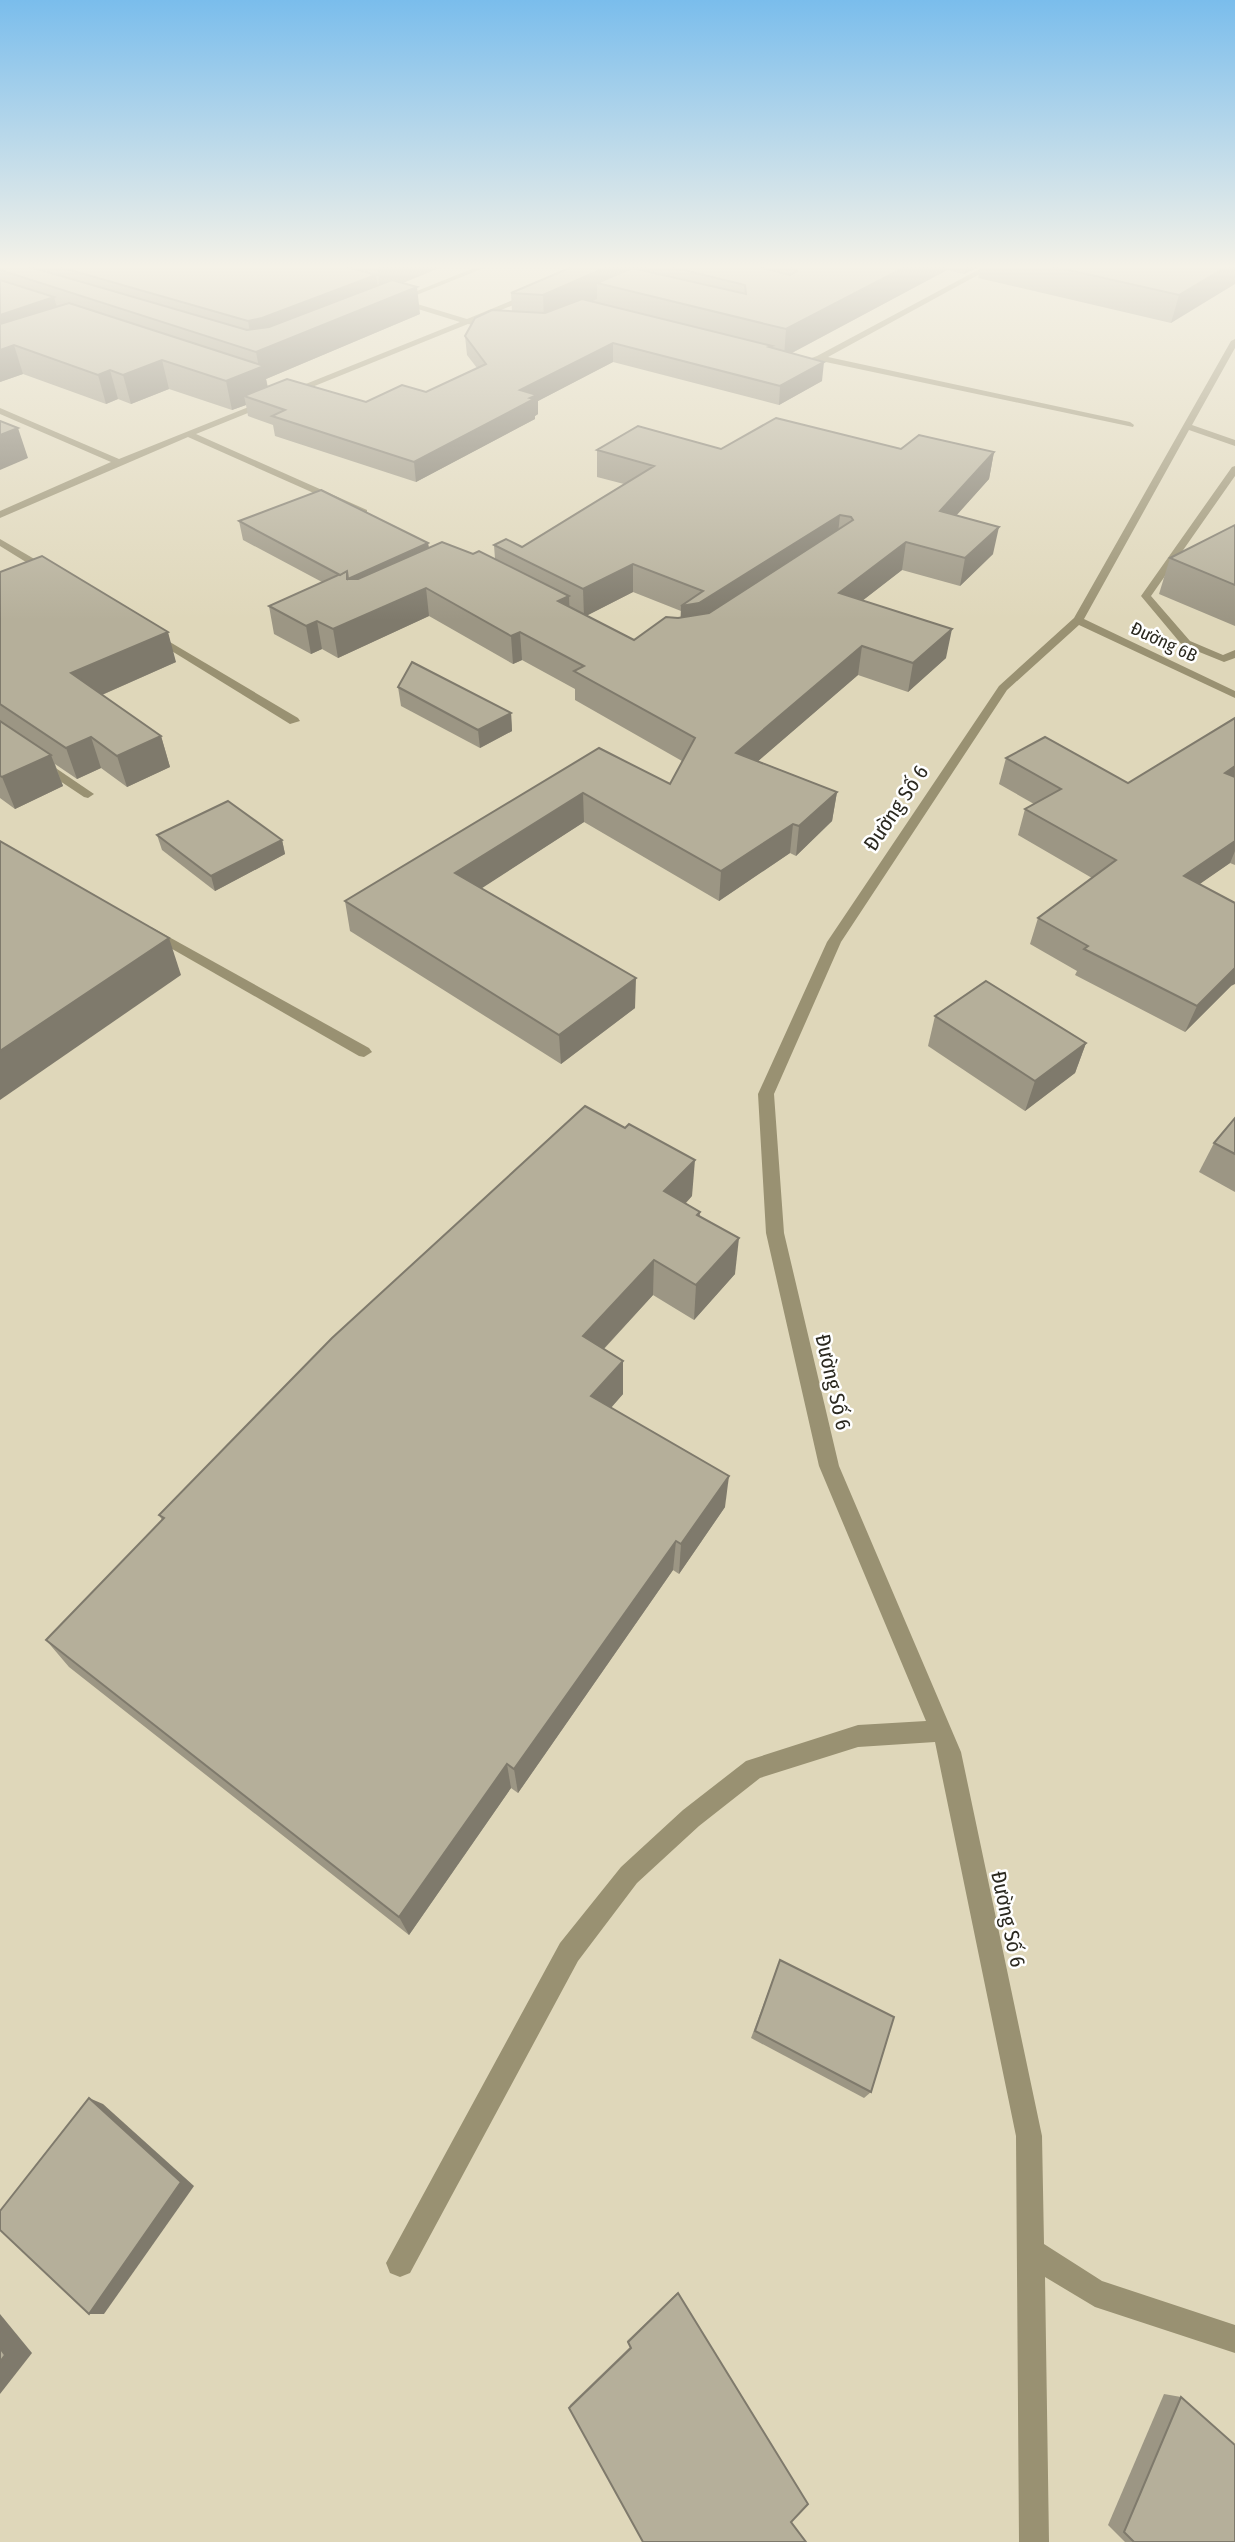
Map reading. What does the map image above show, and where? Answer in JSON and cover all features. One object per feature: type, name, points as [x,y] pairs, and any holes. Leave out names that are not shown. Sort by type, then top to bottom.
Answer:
[{"type":"street","points":[[0,515],[119,462],[317,383]]},
{"type":"street","points":[[934,383],[1130,425]]},
{"type":"street","name":"Đường Số 6","points":[[1034,2542],[1029,2136],[950,1752],[829,1466],[775,1233],[766,1094],[834,942],[1003,688],[1078,620],[1211,383]]},
{"type":"street","points":[[273,390],[286,395]]},
{"type":"street","points":[[0,411],[119,462]]},
{"type":"street","points":[[1187,426],[1235,443]]},
{"type":"street","points":[[191,435],[370,515]]},
{"type":"street","points":[[1235,469],[1146,596],[1186,643],[1224,659],[1235,653]]},
{"type":"street","points":[[1223,487],[1235,492]]},
{"type":"street","points":[[0,542],[47,576],[64,581]]},
{"type":"street","name":"Đường 6B","points":[[1078,620],[1235,695]]},
{"type":"street","points":[[145,630],[294,721]]},
{"type":"street","points":[[0,736],[88,794]]},
{"type":"street","points":[[133,921],[364,1052]]},
{"type":"street","points":[[400,2263],[569,1952],[629,1875],[691,1818],[754,1769],[858,1737],[941,1731]]},
{"type":"street","points":[[1031,2252],[1094,2293],[1235,2339]]},
{"type":"shaded area","points":[[0,383],[1235,383],[1235,2542],[0,2542]]},
{"type":"building","points":[[278,383],[299,383],[366,402],[402,385],[426,392],[446,383],[535,383],[520,390],[537,395],[414,462],[272,416],[285,410],[244,396]]},
{"type":"building","points":[[767,383],[786,383],[780,386]]},
{"type":"building","points":[[776,418],[901,449],[919,435],[994,452],[940,511],[999,527],[965,558],[906,542],[839,593],[952,629],[913,663],[862,646],[736,753],[837,792],[799,826],[793,824],[721,871],[583,793],[455,873],[636,978],[559,1035],[345,901],[599,748],[670,784],[695,738],[574,671],[584,666],[520,632],[511,636],[426,588],[333,629],[317,621],[306,626],[269,606],[347,571],[347,579],[358,579],[442,542],[473,554],[479,551],[569,596],[558,601],[634,640],[666,617],[678,618],[709,613],[853,520],[840,515],[699,603],[681,606],[703,591],[633,564],[583,589],[494,545],[506,539],[522,547],[654,466],[597,450],[638,426],[721,449]]},
{"type":"building","points":[[0,421],[18,428],[0,435]]},
{"type":"building","points":[[321,490],[428,543],[348,579],[347,571],[340,575],[239,521]]},
{"type":"building","points":[[1235,525],[1235,585],[1170,558]]},
{"type":"building","points":[[42,556],[168,632],[71,673],[161,736],[117,756],[91,737],[66,748],[0,704],[0,572]]},
{"type":"building","points":[[412,662],[511,713],[478,730],[398,687]]},
{"type":"building","points":[[1235,718],[1235,766],[1225,773],[1235,777],[1235,841],[1184,876],[1235,903],[1235,968],[1197,1006],[1084,949],[1088,946],[1038,918],[1116,860],[1025,809],[1061,789],[1006,758],[1045,737],[1128,783]]},
{"type":"building","points":[[0,721],[51,755],[0,776]]},
{"type":"building","points":[[228,801],[282,840],[211,876],[157,835]]},
{"type":"building","points":[[0,841],[169,938],[0,1051]]},
{"type":"building","points":[[986,981],[1086,1043],[1035,1081],[935,1016]]},
{"type":"building","points":[[585,1106],[625,1128],[629,1124],[695,1160],[664,1191],[700,1212],[697,1215],[739,1238],[696,1285],[654,1260],[583,1336],[623,1361],[591,1396],[729,1476],[681,1544],[676,1541],[514,1769],[507,1764],[399,1917],[46,1640],[164,1518],[159,1515],[332,1338]]},
{"type":"building","points":[[1235,1118],[1235,1154],[1214,1143]]},
{"type":"building","points":[[780,1960],[894,2017],[871,2092],[755,2031]]},
{"type":"building","points":[[89,2098],[181,2182],[89,2314],[0,2230],[0,2211]]},
{"type":"building","points":[[678,2293],[808,2504],[791,2522],[806,2542],[643,2542],[569,2408],[631,2348],[628,2342]]},
{"type":"building","points":[[0,2348],[5,2355],[0,2362]]},
{"type":"building","points":[[1181,2397],[1235,2445],[1235,2542],[1134,2542],[1124,2532]]}]
